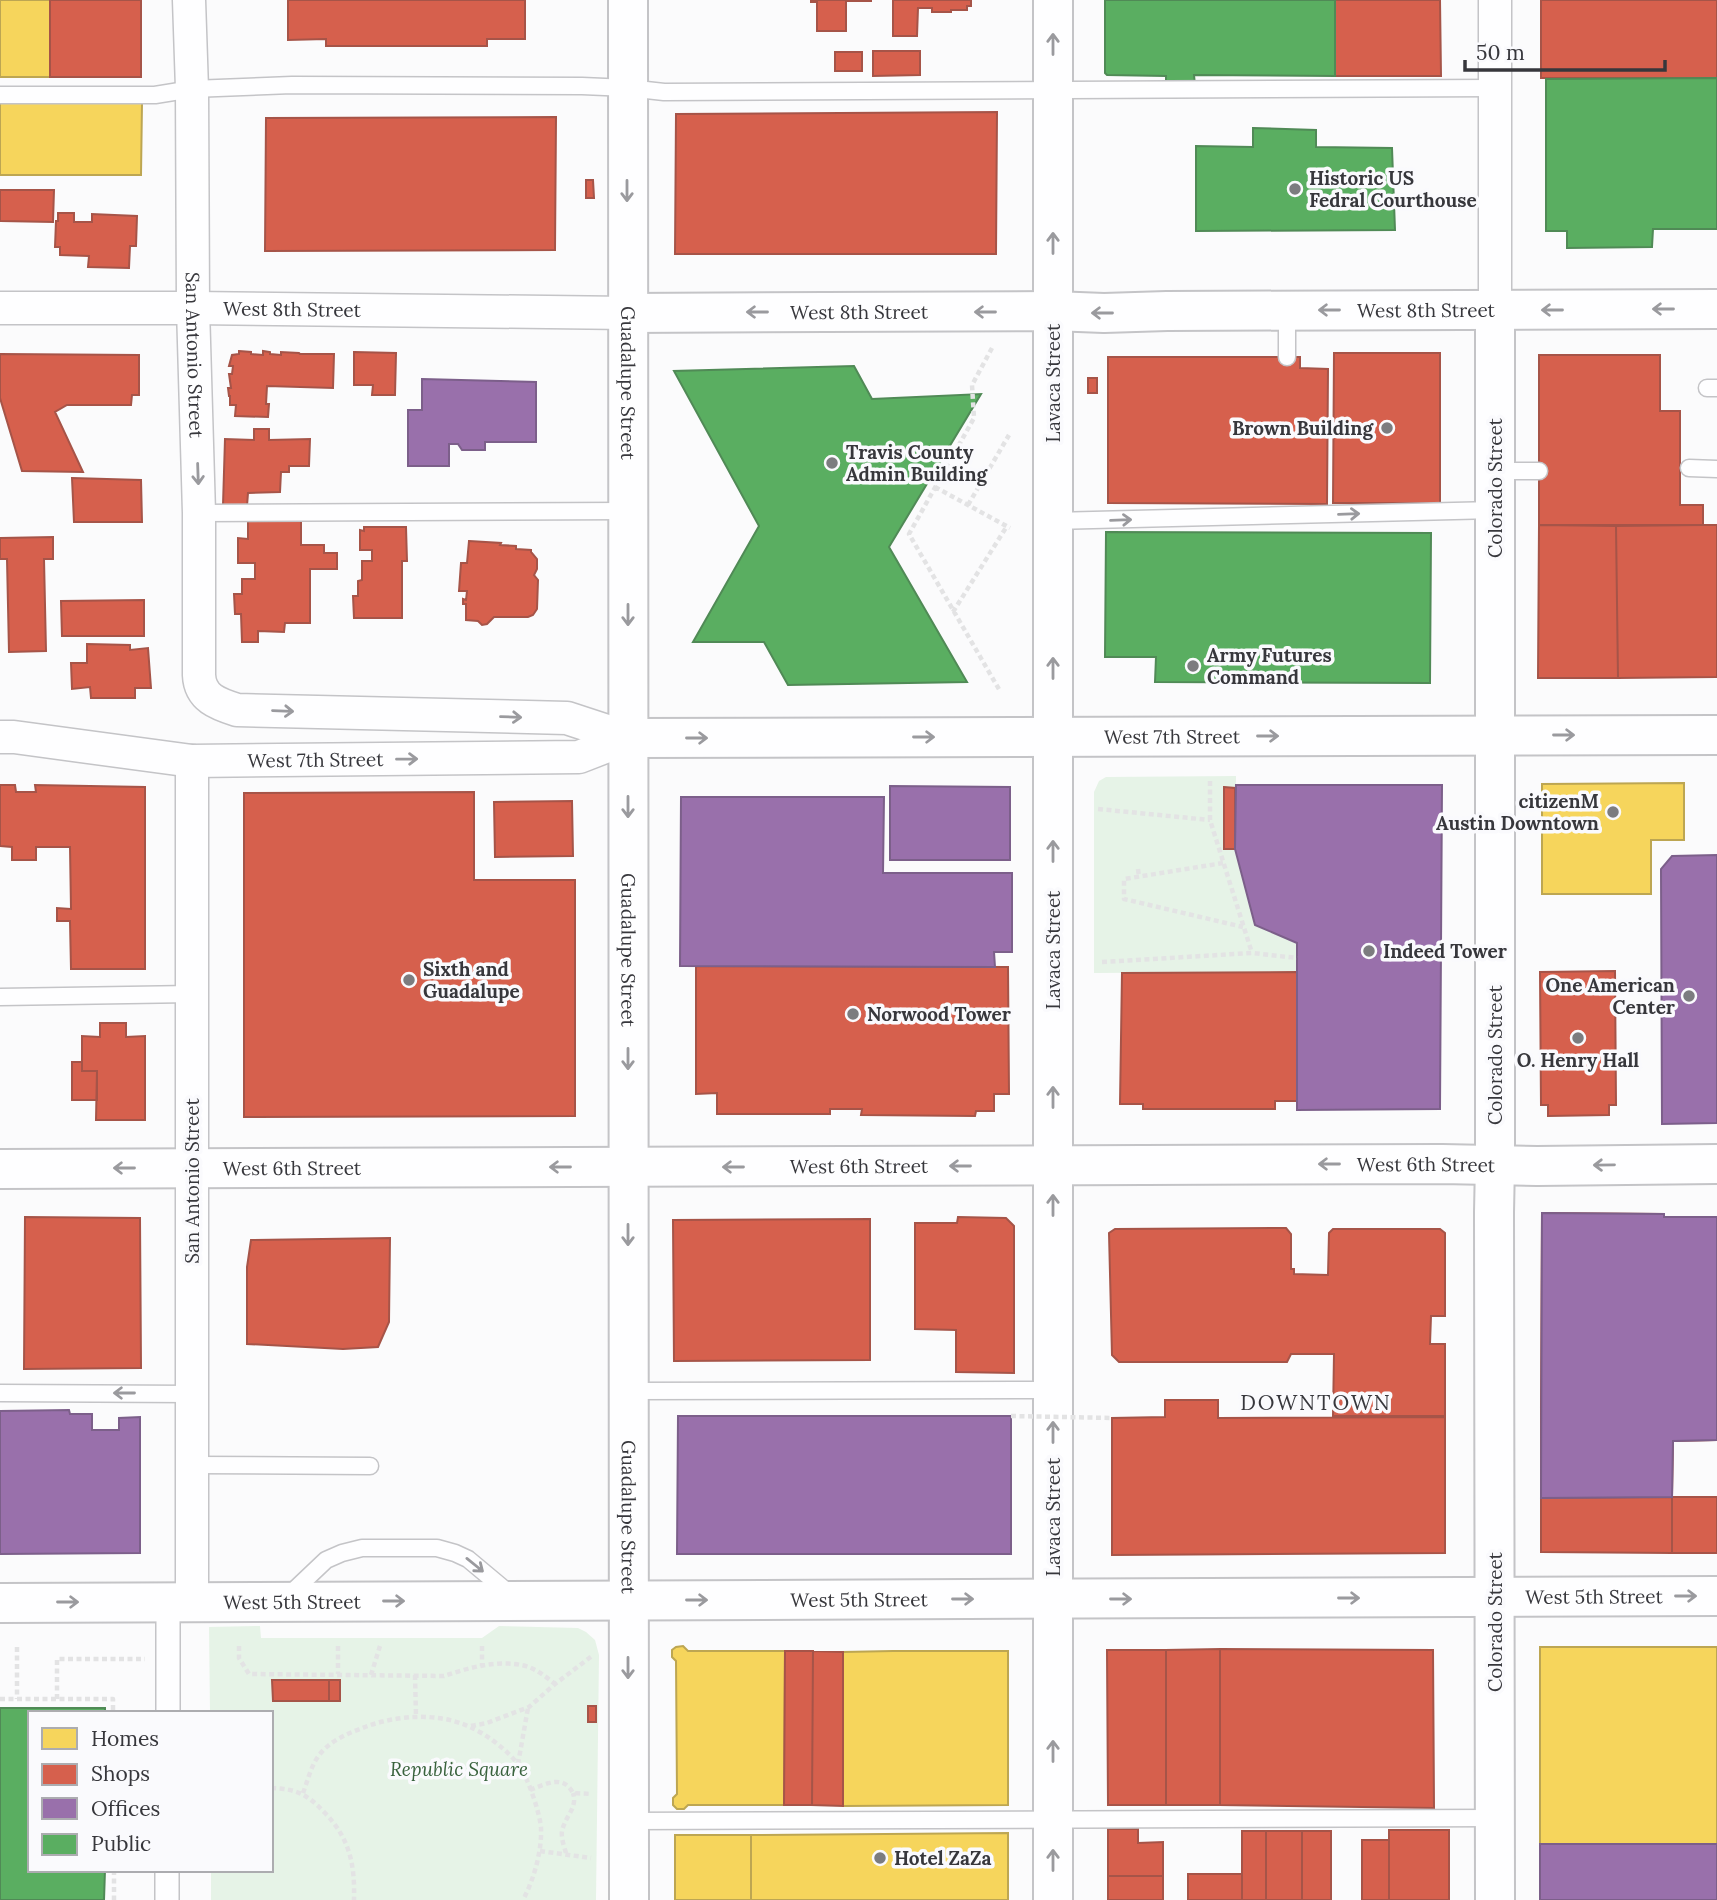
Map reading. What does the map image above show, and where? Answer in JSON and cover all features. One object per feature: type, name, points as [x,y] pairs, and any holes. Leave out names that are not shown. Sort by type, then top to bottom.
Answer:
[{"type":"main road","name":"Guadalupe Street","points":[[628,0],[629,1900]]},
{"type":"main road","name":"Lavaca Street","points":[[1053,0],[1053,1900]]},
{"type":"main road","name":"West 8th Street","points":[[628,313],[1717,309]]},
{"type":"main road","name":"Colorado Street","points":[[1495,310],[1495,1900]]},
{"type":"main road","name":"West 7th Street","points":[[628,738],[1717,735]]},
{"type":"main road","name":"West 6th Street","points":[[0,1169],[1717,1164]]},
{"type":"main road","name":"West 5th Street","points":[[0,1603],[1717,1596]]},
{"type":"street","name":"San Antonio Street","points":[[190,0],[200,682],[206,694],[216,703]]},
{"type":"street","name":"Colorado Street","points":[[1495,0],[1495,310]]},
{"type":"street","name":"West 8th Street","points":[[0,308],[193,307],[628,313]]},
{"type":"street","name":"West 7th Street","points":[[216,703],[237,709],[567,718],[628,738]]},
{"type":"street","name":"West 7th Street","points":[[0,737],[192,761],[579,757],[628,738]]},
{"type":"street","name":"San Antonio Street","points":[[180,1601],[192,1465],[192,761]]},
{"type":"street","points":[[168,1711],[180,1601]]},
{"type":"street","points":[[167,1872],[167,1900]]},
{"type":"lane","points":[[0,94],[155,95],[192,89],[292,85],[516,85],[628,88],[664,92],[1495,88]]},
{"type":"lane","points":[[1287,310],[1287,358]]},
{"type":"lane","points":[[1689,468],[1717,469]]},
{"type":"lane","points":[[1495,471],[1539,471]]},
{"type":"lane","points":[[1053,522],[1495,510]]},
{"type":"lane","points":[[199,513],[628,511]]},
{"type":"lane","points":[[0,997],[192,994]]},
{"type":"lane","points":[[628,1391],[1053,1390]]},
{"type":"lane","points":[[0,1393],[192,1394]]},
{"type":"lane","points":[[192,1465],[370,1466]]},
{"type":"lane","points":[[283,1601],[326,1560],[362,1548],[437,1548],[455,1553],[468,1559],[516,1600]]},
{"type":"lane","points":[[629,1821],[1496,1818]]},
{"type":"path","points":[[992,348],[972,385],[974,418],[909,534],[1000,691]]},
{"type":"path","points":[[968,505],[1009,435]]},
{"type":"path","points":[[935,487],[1008,527],[953,612]]},
{"type":"path","points":[[1210,781],[1210,820],[1252,953]]},
{"type":"path","points":[[1098,809],[1210,820]]},
{"type":"path","points":[[1223,863],[1124,879],[1124,900],[1243,927]]},
{"type":"path","points":[[1138,869],[1139,877]]},
{"type":"path","points":[[1102,962],[1252,953],[1297,958]]},
{"type":"path","points":[[1011,1416],[1112,1418]]},
{"type":"path","points":[[57,1699],[57,1658],[147,1659],[147,1646]]},
{"type":"path","points":[[239,1646],[239,1658],[250,1674],[444,1676],[482,1666],[522,1665],[540,1672],[555,1684]]},
{"type":"path","points":[[338,1646],[338,1675]]},
{"type":"path","points":[[371,1675],[380,1646]]},
{"type":"path","points":[[482,1646],[482,1666]]},
{"type":"path","points":[[17,1647],[17,1699]]},
{"type":"path","points":[[470,1727],[529,1707],[592,1656]]},
{"type":"path","points":[[415,1675],[416,1717]]},
{"type":"path","points":[[0,1699],[113,1699],[113,1711]]},
{"type":"path","points":[[518,1764],[529,1707]]},
{"type":"path","points":[[303,1793],[319,1756],[330,1744],[352,1731],[381,1721],[416,1717],[442,1719],[470,1727],[488,1738],[518,1764],[538,1811],[541,1826],[539,1851],[523,1900]]},
{"type":"path","points":[[334,1734],[337,1740]]},
{"type":"path","points":[[530,1790],[555,1781],[570,1786],[576,1800],[562,1831],[566,1853]]},
{"type":"path","points":[[273,1788],[303,1793],[335,1824],[343,1836],[352,1863],[354,1900]]},
{"type":"path","points":[[573,1793],[591,1794]]},
{"type":"path","points":[[539,1851],[591,1858]]},
{"type":"path","points":[[114,1872],[114,1900]]},
{"type":"green space","points":[[1236,776],[1235,849],[1255,925],[1297,943],[1297,972],[1094,973],[1094,792],[1099,781],[1106,777]]},
{"type":"green space","name":"Republic Square","points":[[260,1626],[261,1638],[482,1638],[499,1626],[578,1628],[586,1632],[595,1640],[599,1655],[596,1900],[211,1900],[211,1872],[273,1872],[273,1711],[210,1711],[209,1627]]},
{"type":"building: Homes","points":[[0,0],[50,0],[50,77],[0,77]]},
{"type":"building: Homes","points":[[0,103],[142,103],[141,175],[0,175]]},
{"type":"building: Homes","name":"citizenM Austin Downtown","points":[[1684,783],[1684,840],[1651,840],[1651,894],[1542,894],[1542,784]]},
{"type":"building: Homes","points":[[683,1646],[688,1651],[785,1651],[784,1805],[688,1805],[684,1809],[677,1809],[673,1805],[673,1798],[677,1794],[676,1661],[672,1657],[672,1650]]},
{"type":"building: Homes","points":[[1540,1647],[1717,1647],[1717,1844],[1540,1844]]},
{"type":"building: Homes","points":[[1008,1651],[1008,1805],[843,1806],[843,1652]]},
{"type":"building: Homes","name":"Hotel ZaZa","points":[[1008,1833],[1008,1900],[751,1900],[751,1835]]},
{"type":"building: Homes","points":[[675,1835],[751,1835],[751,1900],[675,1900]]},
{"type":"building: Shops","points":[[50,0],[141,0],[141,77],[50,77]]},
{"type":"building: Shops","points":[[288,0],[525,0],[525,39],[487,39],[487,46],[326,46],[326,39],[288,40]]},
{"type":"building: Shops","points":[[811,0],[871,1],[846,1],[846,31],[817,31],[817,2]]},
{"type":"building: Shops","points":[[893,0],[971,0],[971,6],[967,6],[967,10],[951,12],[932,12],[932,8],[918,8],[917,36],[893,36]]},
{"type":"building: Shops","points":[[1335,0],[1440,0],[1441,76],[1335,76]]},
{"type":"building: Shops","points":[[1541,0],[1717,0],[1717,78],[1541,78]]},
{"type":"building: Shops","points":[[873,51],[920,51],[920,75],[873,76]]},
{"type":"building: Shops","points":[[835,52],[862,52],[862,71],[835,71]]},
{"type":"building: Shops","points":[[997,112],[996,254],[675,254],[676,114]]},
{"type":"building: Shops","points":[[556,117],[555,250],[265,251],[266,118]]},
{"type":"building: Shops","points":[[586,180],[593,180],[594,198],[586,198]]},
{"type":"building: Shops","points":[[0,190],[54,190],[53,222],[0,221]]},
{"type":"building: Shops","points":[[58,213],[74,213],[74,222],[92,222],[92,214],[137,216],[136,246],[130,246],[129,268],[88,267],[89,256],[60,255],[60,247],[55,247]]},
{"type":"building: Shops","points":[[239,351],[263,355],[263,351],[281,355],[281,352],[334,354],[333,388],[267,386],[268,417],[235,416],[236,405],[230,405],[228,388],[231,388],[229,374],[232,374],[233,366],[229,366],[232,355],[239,354]]},
{"type":"building: Shops","points":[[354,352],[396,353],[395,395],[372,395],[373,385],[354,385]]},
{"type":"building: Shops","name":"Brown Building","points":[[1334,353],[1440,353],[1440,503],[1333,503]]},
{"type":"building: Shops","points":[[0,354],[139,355],[139,395],[132,395],[131,405],[67,405],[55,412],[83,472],[22,471],[0,398]]},
{"type":"building: Shops","points":[[1539,355],[1660,355],[1660,411],[1680,411],[1680,505],[1703,505],[1703,525],[1539,525]]},
{"type":"building: Shops","points":[[1108,357],[1300,357],[1300,368],[1328,369],[1327,504],[1108,503]]},
{"type":"building: Shops","points":[[1088,378],[1097,378],[1097,393],[1088,393]]},
{"type":"building: Shops","points":[[254,429],[269,429],[269,440],[310,439],[309,466],[289,466],[289,472],[281,472],[280,492],[248,493],[247,506],[223,505],[225,439],[254,440]]},
{"type":"building: Shops","points":[[72,478],[141,480],[142,522],[74,522]]},
{"type":"building: Shops","points":[[248,518],[301,518],[301,545],[324,545],[324,553],[337,553],[337,569],[310,569],[310,623],[285,623],[284,632],[258,631],[258,642],[242,642],[241,614],[235,614],[234,594],[242,594],[242,579],[255,579],[255,563],[238,563],[238,538],[248,539]]},
{"type":"building: Shops","points":[[1539,525],[1616,526],[1618,678],[1538,678]]},
{"type":"building: Shops","points":[[1717,525],[1717,677],[1618,678],[1616,526]]},
{"type":"building: Shops","points":[[364,527],[406,527],[407,561],[402,561],[402,618],[354,618],[353,596],[358,596],[358,581],[362,580],[362,561],[372,561],[372,550],[360,550],[360,530],[364,531]]},
{"type":"building: Shops","points":[[53,537],[53,559],[44,559],[46,651],[9,652],[7,559],[0,559],[0,538]]},
{"type":"building: Shops","points":[[469,541],[501,543],[500,545],[516,546],[516,549],[531,550],[537,559],[534,575],[538,580],[537,609],[533,615],[494,617],[482,625],[478,621],[466,620],[466,604],[463,604],[463,599],[466,600],[467,591],[459,591],[461,563],[467,563]]},
{"type":"building: Shops","points":[[144,600],[144,636],[62,636],[61,601]]},
{"type":"building: Shops","points":[[87,644],[130,645],[130,650],[148,648],[151,688],[135,688],[135,698],[91,698],[90,687],[72,689],[71,663],[87,663]]},
{"type":"building: Shops","points":[[0,785],[15,785],[16,792],[36,792],[35,785],[145,787],[145,969],[71,969],[70,921],[57,921],[57,908],[71,909],[70,847],[36,847],[36,860],[12,860],[12,847],[0,846]]},
{"type":"building: Shops","points":[[1224,787],[1235,788],[1235,849],[1224,849]]},
{"type":"building: Shops","name":"Sixth and Guadalupe","points":[[474,792],[474,880],[575,880],[575,1116],[244,1117],[244,793]]},
{"type":"building: Shops","points":[[572,801],[573,856],[495,857],[494,802]]},
{"type":"building: Shops","name":"Norwood Tower","points":[[696,966],[1008,967],[1009,1094],[994,1094],[994,1111],[976,1111],[975,1116],[861,1115],[862,1109],[830,1109],[830,1114],[717,1114],[717,1093],[696,1094]]},
{"type":"building: Shops","name":"O. Henry Hall","points":[[1615,971],[1616,1105],[1609,1105],[1609,1115],[1548,1116],[1548,1105],[1541,1105],[1540,972]]},
{"type":"building: Shops","points":[[1297,972],[1297,1101],[1275,1101],[1275,1109],[1143,1109],[1143,1104],[1120,1104],[1122,973]]},
{"type":"building: Shops","points":[[100,1023],[126,1023],[126,1037],[145,1036],[145,1120],[96,1120],[97,1071],[82,1071],[82,1036],[100,1037]]},
{"type":"building: Shops","points":[[72,1062],[82,1062],[82,1071],[97,1071],[97,1100],[72,1100]]},
{"type":"building: Shops","points":[[1542,1213],[1664,1214],[1663,1391],[1626,1391],[1626,1407],[1541,1407]]},
{"type":"building: Shops","points":[[25,1217],[140,1218],[141,1368],[24,1369]]},
{"type":"building: Shops","points":[[958,1217],[1006,1218],[1014,1226],[1014,1373],[956,1372],[956,1330],[915,1329],[915,1223],[957,1223]]},
{"type":"building: Shops","points":[[1664,1217],[1717,1217],[1717,1440],[1673,1441],[1672,1497],[1541,1498],[1541,1407],[1626,1407],[1626,1391],[1663,1391]]},
{"type":"building: Shops","points":[[870,1219],[870,1360],[674,1361],[673,1220]]},
{"type":"building: Shops","points":[[1286,1228],[1291,1234],[1291,1269],[1294,1269],[1294,1274],[1328,1275],[1329,1233],[1333,1229],[1440,1229],[1445,1233],[1445,1316],[1431,1316],[1430,1344],[1445,1344],[1445,1416],[1333,1416],[1334,1354],[1291,1354],[1287,1362],[1119,1362],[1112,1355],[1109,1233],[1115,1229]]},
{"type":"building: Shops","points":[[390,1238],[389,1322],[378,1347],[343,1349],[247,1344],[247,1267],[251,1240]]},
{"type":"building: Shops","points":[[1165,1400],[1218,1400],[1218,1418],[1445,1417],[1445,1553],[1112,1555],[1112,1418],[1165,1417]]},
{"type":"building: Shops","points":[[1672,1497],[1717,1497],[1717,1553],[1672,1553]]},
{"type":"building: Shops","points":[[1672,1497],[1672,1553],[1541,1552],[1541,1498]]},
{"type":"building: Shops","points":[[1220,1649],[1220,1805],[1166,1805],[1166,1650]]},
{"type":"building: Shops","points":[[1220,1649],[1433,1650],[1434,1808],[1220,1805]]},
{"type":"building: Shops","points":[[1107,1650],[1166,1650],[1166,1805],[1108,1805]]},
{"type":"building: Shops","points":[[785,1651],[813,1651],[812,1805],[784,1805]]},
{"type":"building: Shops","points":[[813,1651],[843,1652],[843,1806],[812,1805]]},
{"type":"building: Shops","points":[[272,1680],[329,1680],[329,1701],[273,1701]]},
{"type":"building: Shops","points":[[329,1680],[340,1680],[340,1701],[329,1701]]},
{"type":"building: Shops","points":[[588,1706],[596,1706],[596,1722],[588,1722]]},
{"type":"building: Shops","points":[[1108,1829],[1138,1829],[1138,1843],[1163,1842],[1163,1876],[1108,1876]]},
{"type":"building: Shops","points":[[1389,1830],[1449,1830],[1449,1900],[1389,1900]]},
{"type":"building: Shops","points":[[1242,1831],[1266,1831],[1266,1900],[1242,1900]]},
{"type":"building: Shops","points":[[1266,1831],[1302,1831],[1302,1900],[1266,1900]]},
{"type":"building: Shops","points":[[1302,1831],[1331,1831],[1331,1900],[1302,1900]]},
{"type":"building: Shops","points":[[1362,1840],[1389,1840],[1389,1900],[1362,1900]]},
{"type":"building: Shops","points":[[1188,1874],[1242,1874],[1242,1900],[1188,1900]]},
{"type":"building: Shops","points":[[1108,1876],[1163,1876],[1163,1900],[1108,1900]]},
{"type":"building: Offices","points":[[422,379],[536,382],[536,442],[485,442],[485,450],[462,450],[458,444],[449,444],[449,466],[408,466],[408,410],[422,410]]},
{"type":"building: Offices","name":"Indeed Tower","points":[[1236,785],[1442,785],[1440,1109],[1297,1110],[1297,943],[1255,925],[1235,849]]},
{"type":"building: Offices","points":[[890,786],[1010,787],[1010,860],[890,860]]},
{"type":"building: Offices","points":[[681,797],[884,797],[883,873],[1012,873],[1012,952],[994,952],[995,967],[680,966]]},
{"type":"building: Offices","name":"One American Center","points":[[1717,855],[1717,1123],[1662,1124],[1661,869],[1672,856]]},
{"type":"building: Offices","points":[[1542,1213],[1717,1217],[1717,1440],[1673,1441],[1672,1497],[1541,1498]]},
{"type":"building: Offices","points":[[69,1410],[70,1414],[92,1414],[92,1430],[119,1430],[119,1418],[140,1417],[140,1553],[0,1554],[0,1411]]},
{"type":"building: Offices","points":[[678,1416],[1011,1416],[1011,1554],[677,1554]]},
{"type":"building: Offices","points":[[1540,1844],[1717,1844],[1717,1900],[1540,1900]]},
{"type":"building: Public","points":[[1105,0],[1335,0],[1335,76],[1194,75],[1195,85],[1166,85],[1166,76],[1107,75]]},
{"type":"building: Public","points":[[1717,78],[1717,229],[1653,229],[1652,247],[1567,248],[1567,231],[1546,231],[1546,79]]},
{"type":"building: Public","name":"Historic US Fedral Courthouse","points":[[1253,128],[1316,130],[1316,147],[1392,148],[1395,230],[1196,231],[1196,146],[1253,147]]},
{"type":"building: Public","name":"Travis County Admin Building","points":[[854,366],[872,399],[981,394],[889,547],[967,682],[788,685],[764,642],[693,642],[759,526],[674,371]]},
{"type":"building: Public","points":[[1106,532],[1431,533],[1430,683],[1155,682],[1156,657],[1105,657]]},
{"type":"building: Public","points":[[0,1708],[105,1708],[105,1711],[28,1711],[28,1872],[105,1872],[104,1900],[0,1900]]},
{"type":"place","name":"Historic US Fedral Courthouse","points":[[1295,189]]},
{"type":"place","name":"Brown Building","points":[[1387,428]]},
{"type":"place","name":"Travis County Admin Building","points":[[832,463]]},
{"type":"place","name":"Army Futures Command","points":[[1193,666]]},
{"type":"place","name":"citizenM Austin Downtown","points":[[1613,812]]},
{"type":"place","name":"Indeed Tower","points":[[1369,951]]},
{"type":"place","name":"Sixth and Guadalupe","points":[[409,980]]},
{"type":"place","name":"One American Center","points":[[1689,996]]},
{"type":"place","name":"Norwood Tower","points":[[853,1014]]},
{"type":"place","name":"O. Henry Hall","points":[[1578,1038]]},
{"type":"place","name":"Hotel ZaZa","points":[[880,1858]]},
{"type":"district","name":"DOWNTOWN","points":[[1316,1402]]}]
